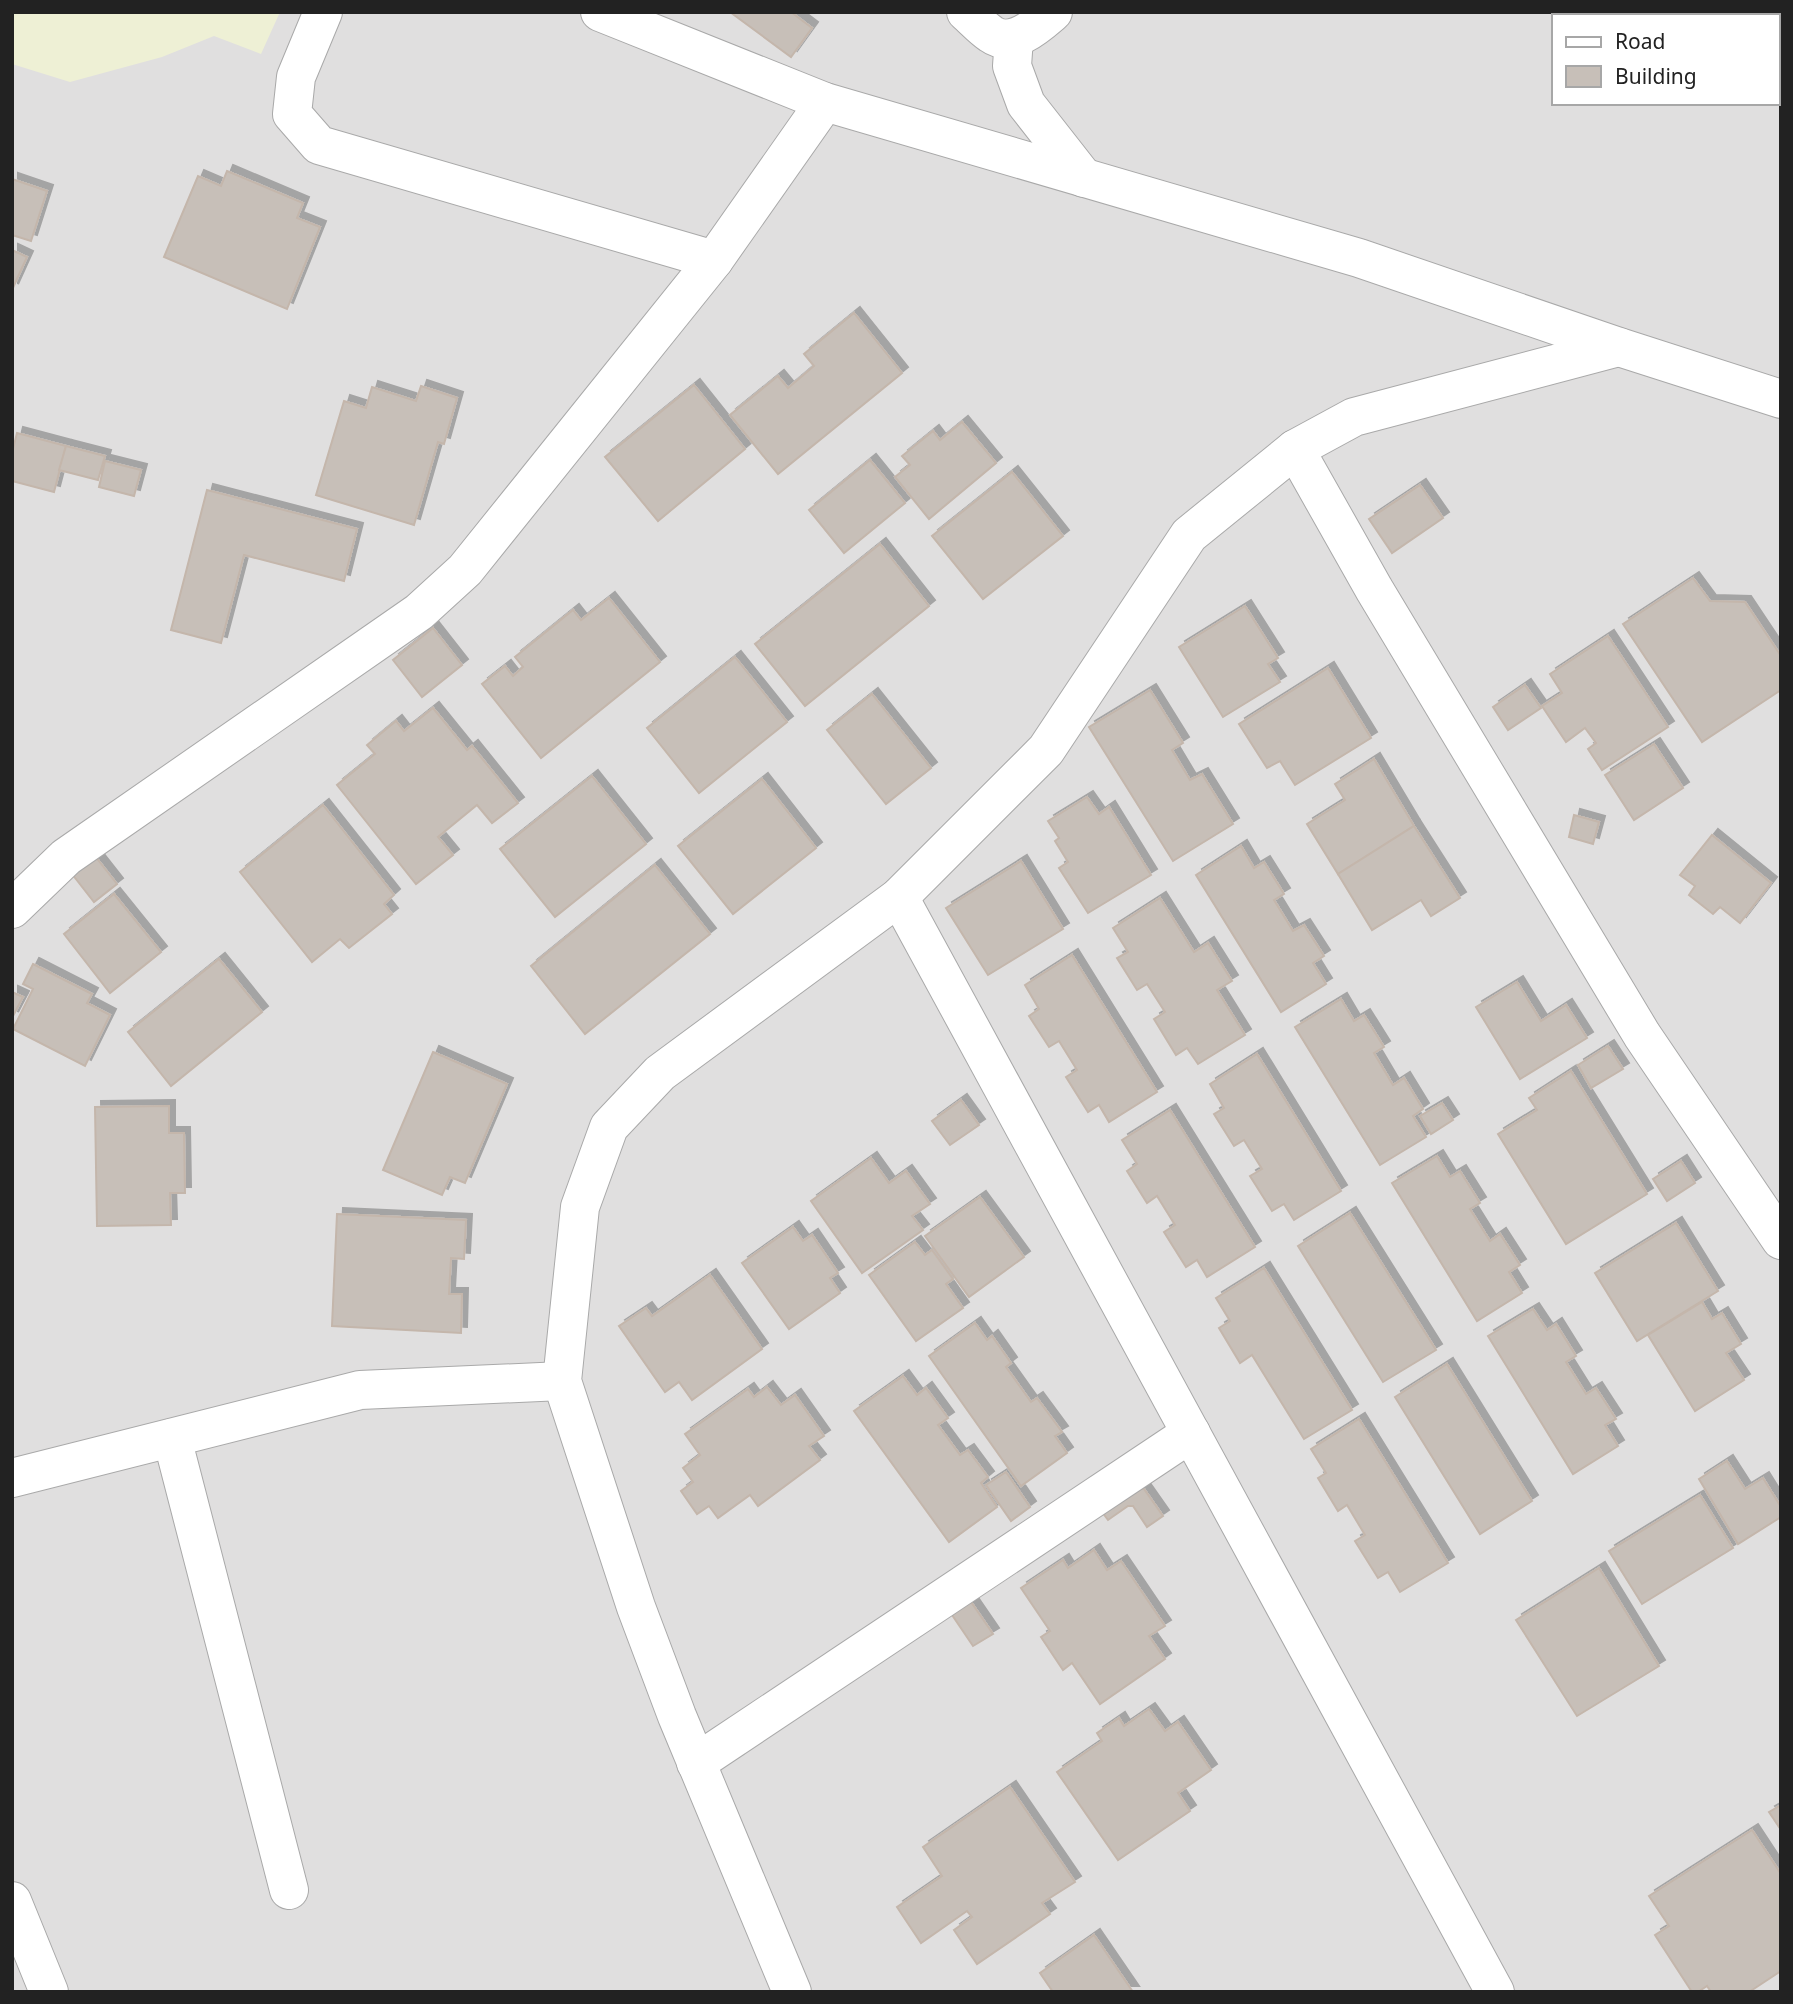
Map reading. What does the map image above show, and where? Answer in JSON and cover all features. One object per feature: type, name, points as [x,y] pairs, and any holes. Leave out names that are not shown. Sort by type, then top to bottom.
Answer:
[{"type":"street","points":[[323,12],[296,77],[292,114],[319,145],[714,260]]},
{"type":"street","points":[[600,12],[825,102],[1359,258],[1781,399]]},
{"type":"street","points":[[966,12],[993,36],[1014,38],[1032,30],[1053,12]]},
{"type":"street","points":[[1014,38],[1012,66],[1026,104],[1084,178]]},
{"type":"street","points":[[12,909],[66,857],[419,612],[465,570],[714,260],[825,102]]},
{"type":"street","points":[[780,1986],[636,1607],[562,1381],[580,1207],[609,1127],[660,1073],[899,897],[1046,750],[1189,535],[1295,449],[1354,417],[1619,347]]},
{"type":"street","points":[[1295,449],[1374,589],[1642,1035],[1781,1240]]},
{"type":"street","points":[[899,897],[1495,1992]]},
{"type":"street","points":[[12,1478],[360,1390],[562,1381]]},
{"type":"street","points":[[696,1763],[1191,1433]]},
{"type":"street","points":[[172,1438],[289,1890]]},
{"type":"street","points":[[12,1900],[49,1992]]},
{"type":"shaded area","points":[[12,12],[1781,12],[1781,1992],[12,1992]]},
{"type":"green space","points":[[12,12],[280,12],[261,54],[214,36],[162,57],[70,82],[12,64]]},
{"type":"building","points":[[730,12],[791,12],[812,28],[791,57]]},
{"type":"building","points":[[227,171],[303,203],[297,218],[320,227],[287,309],[164,257],[198,176],[221,186]]},
{"type":"building","points":[[12,179],[47,191],[31,241],[12,235]]},
{"type":"building","points":[[12,250],[27,257],[12,290]]},
{"type":"building","points":[[854,313],[902,373],[778,474],[730,415],[778,376],[788,388],[814,366],[804,354]]},
{"type":"building","points":[[694,385],[745,449],[658,521],[605,457]]},
{"type":"building","points":[[421,386],[457,398],[444,444],[438,442],[414,525],[316,495],[344,401],[366,408],[372,387],[416,401]]},
{"type":"building","points":[[962,422],[996,463],[929,519],[895,477],[910,465],[902,456],[933,431],[940,440]]},
{"type":"building","points":[[17,433],[66,446],[54,492],[12,481],[12,453]]},
{"type":"building","points":[[66,446],[105,456],[98,480],[59,470]]},
{"type":"building","points":[[870,460],[905,503],[844,553],[809,510]]},
{"type":"building","points":[[105,461],[141,470],[134,496],[99,487]]},
{"type":"building","points":[[1012,472],[1063,536],[983,599],[932,536]]},
{"type":"building","points":[[1420,485],[1443,518],[1392,553],[1369,519]]},
{"type":"building","points":[[207,490],[357,529],[344,581],[244,555],[221,643],[171,630]]},
{"type":"building","points":[[880,544],[929,606],[805,706],[755,644]]},
{"type":"building","points":[[1693,578],[1710,601],[1745,602],[1781,656],[1781,690],[1702,742],[1623,624]]},
{"type":"building","points":[[609,598],[660,662],[541,758],[482,684],[505,666],[513,676],[523,667],[515,657],[573,610],[581,620]]},
{"type":"building","points":[[1245,606],[1278,658],[1268,664],[1280,682],[1223,717],[1179,647]]},
{"type":"building","points":[[433,628],[462,665],[422,697],[393,660]]},
{"type":"building","points":[[1608,636],[1668,727],[1602,770],[1588,749],[1596,743],[1585,728],[1566,742],[1542,706],[1562,693],[1550,674]]},
{"type":"building","points":[[735,657],[787,722],[699,793],[647,728]]},
{"type":"building","points":[[1328,668],[1371,738],[1295,785],[1280,761],[1267,768],[1239,724]]},
{"type":"building","points":[[1525,685],[1541,708],[1508,730],[1493,707]]},
{"type":"building","points":[[1150,690],[1183,743],[1172,750],[1190,780],[1202,774],[1233,824],[1173,861],[1089,727]]},
{"type":"building","points":[[872,694],[931,768],[886,804],[827,730]]},
{"type":"building","points":[[433,708],[467,750],[472,746],[518,803],[492,823],[477,805],[438,837],[453,855],[416,884],[337,785],[375,754],[367,745],[396,721],[404,731]]},
{"type":"building","points":[[1654,744],[1683,788],[1634,820],[1605,775]]},
{"type":"building","points":[[1374,759],[1414,826],[1338,874],[1307,824],[1345,800],[1335,784]]},
{"type":"building","points":[[592,776],[646,844],[555,917],[500,849]]},
{"type":"building","points":[[762,779],[816,848],[733,914],[678,846]]},
{"type":"building","points":[[1087,797],[1099,814],[1109,807],[1151,875],[1088,913],[1059,868],[1068,862],[1055,841],[1059,838],[1048,821]]},
{"type":"building","points":[[323,805],[394,895],[384,904],[392,914],[349,948],[340,939],[312,962],[240,872]]},
{"type":"building","points":[[1574,815],[1599,822],[1593,844],[1569,837]]},
{"type":"building","points":[[1414,826],[1460,898],[1431,916],[1421,900],[1372,930],[1338,874]]},
{"type":"building","points":[[1712,835],[1771,883],[1740,923],[1720,907],[1713,914],[1689,895],[1695,886],[1680,875]]},
{"type":"building","points":[[1241,846],[1254,868],[1264,862],[1284,894],[1274,900],[1293,931],[1304,925],[1324,956],[1313,963],[1326,984],[1281,1012],[1196,875]]},
{"type":"building","points":[[95,856],[117,884],[94,902],[72,874]]},
{"type":"building","points":[[1021,861],[1063,929],[988,975],[946,908]]},
{"type":"building","points":[[655,865],[710,934],[585,1034],[531,966]]},
{"type":"building","points":[[114,894],[161,952],[110,993],[64,934]]},
{"type":"building","points":[[1160,898],[1194,952],[1208,943],[1232,981],[1217,990],[1245,1035],[1198,1064],[1187,1048],[1176,1055],[1154,1019],[1165,1012],[1147,984],[1137,990],[1117,958],[1128,952],[1113,928]]},
{"type":"building","points":[[1072,955],[1157,1092],[1109,1122],[1099,1105],[1088,1112],[1066,1077],[1077,1070],[1059,1041],[1049,1047],[1029,1016],[1039,1009],[1025,985]]},
{"type":"building","points":[[219,959],[262,1012],[171,1086],[128,1032]]},
{"type":"building","points":[[33,964],[92,994],[87,1003],[110,1015],[85,1066],[13,1029],[33,989],[23,984]]},
{"type":"building","points":[[1517,982],[1541,1021],[1566,1005],[1587,1038],[1520,1079],[1476,1007]]},
{"type":"building","points":[[12,992],[23,997],[12,1018]]},
{"type":"building","points":[[1341,999],[1354,1021],[1364,1015],[1384,1047],[1374,1053],[1393,1085],[1404,1078],[1423,1109],[1413,1116],[1426,1137],[1380,1165],[1295,1027]]},
{"type":"building","points":[[1608,1046],[1623,1069],[1591,1088],[1578,1065]]},
{"type":"building","points":[[433,1052],[507,1084],[465,1183],[450,1177],[442,1195],[383,1170]]},
{"type":"building","points":[[1257,1054],[1341,1191],[1294,1220],[1284,1204],[1272,1211],[1250,1176],[1262,1169],[1244,1140],[1234,1146],[1214,1114],[1224,1108],[1210,1084]]},
{"type":"building","points":[[1571,1071],[1647,1194],[1566,1244],[1498,1134],[1537,1110],[1529,1098]]},
{"type":"building","points":[[961,1100],[979,1125],[950,1145],[932,1121]]},
{"type":"building","points":[[1442,1103],[1453,1120],[1431,1134],[1420,1116]]},
{"type":"building","points":[[169,1106],[169,1133],[184,1133],[185,1193],[170,1193],[171,1225],[97,1226],[95,1107]]},
{"type":"building","points":[[1170,1110],[1255,1247],[1207,1277],[1197,1260],[1186,1267],[1164,1232],[1175,1225],[1157,1196],[1147,1203],[1127,1171],[1137,1164],[1122,1140]]},
{"type":"building","points":[[1437,1156],[1450,1177],[1460,1171],[1480,1203],[1470,1209],[1490,1241],[1500,1234],[1520,1265],[1509,1272],[1522,1293],[1477,1321],[1392,1183]]},
{"type":"building","points":[[871,1158],[889,1183],[906,1171],[930,1204],[912,1216],[923,1230],[862,1273],[811,1201]]},
{"type":"building","points":[[1681,1161],[1695,1183],[1667,1201],[1653,1179]]},
{"type":"building","points":[[980,1197],[1024,1257],[969,1297],[925,1236]]},
{"type":"building","points":[[1350,1213],[1436,1350],[1383,1382],[1298,1246]]},
{"type":"building","points":[[337,1214],[466,1220],[464,1259],[451,1258],[449,1294],[462,1294],[461,1333],[332,1326]]},
{"type":"building","points":[[1676,1223],[1718,1291],[1637,1341],[1595,1273]]},
{"type":"building","points":[[793,1227],[803,1241],[812,1235],[838,1273],[830,1278],[840,1293],[789,1329],[742,1263]]},
{"type":"building","points":[[915,1242],[925,1255],[932,1250],[953,1279],[946,1284],[963,1308],[916,1341],[869,1275]]},
{"type":"building","points":[[1264,1268],[1352,1410],[1304,1439],[1252,1355],[1240,1363],[1219,1328],[1230,1321],[1216,1298]]},
{"type":"building","points":[[710,1275],[762,1349],[692,1400],[679,1382],[665,1392],[619,1326],[646,1308],[652,1316]]},
{"type":"building","points":[[1702,1302],[1712,1319],[1722,1313],[1741,1344],[1726,1353],[1744,1380],[1695,1411],[1648,1335]]},
{"type":"building","points":[[1533,1309],[1547,1330],[1556,1324],[1576,1356],[1566,1362],[1586,1394],[1596,1388],[1616,1419],[1605,1425],[1618,1446],[1573,1474],[1488,1336]]},
{"type":"building","points":[[975,1323],[987,1340],[992,1336],[1011,1363],[1006,1367],[1031,1402],[1037,1398],[1062,1432],[1055,1436],[1067,1453],[1021,1486],[929,1356]]},
{"type":"building","points":[[1447,1364],[1532,1501],[1480,1534],[1395,1397]]},
{"type":"building","points":[[903,1376],[917,1395],[926,1388],[948,1418],[938,1425],[960,1455],[968,1450],[988,1477],[981,1483],[997,1507],[949,1542],[854,1411]]},
{"type":"building","points":[[767,1387],[781,1405],[795,1395],[824,1436],[809,1446],[820,1460],[758,1506],[750,1495],[718,1518],[709,1506],[697,1514],[681,1491],[693,1482],[683,1468],[700,1455],[685,1434],[748,1389],[754,1397]]},
{"type":"building","points":[[1359,1419],[1448,1563],[1400,1592],[1388,1572],[1378,1578],[1355,1541],[1365,1535],[1347,1505],[1338,1511],[1318,1478],[1326,1473],[1311,1449]]},
{"type":"building","points":[[1727,1461],[1745,1489],[1763,1478],[1781,1507],[1781,1517],[1738,1544],[1699,1479]]},
{"type":"building","points":[[1006,1472],[1030,1507],[1011,1521],[986,1485]]},
{"type":"building","points":[[1122,1485],[1144,1489],[1163,1516],[1147,1527],[1133,1506],[1128,1506],[1108,1520],[1096,1504]]},
{"type":"building","points":[[1700,1495],[1733,1548],[1642,1604],[1609,1551]]},
{"type":"building","points":[[1094,1550],[1107,1570],[1121,1561],[1165,1626],[1149,1636],[1165,1659],[1100,1704],[1072,1663],[1063,1670],[1041,1637],[1050,1631],[1021,1588],[1063,1560],[1068,1568]]},
{"type":"building","points":[[1599,1568],[1659,1666],[1577,1716],[1516,1620]]},
{"type":"building","points":[[967,1596],[993,1634],[973,1646],[948,1609]]},
{"type":"building","points":[[1149,1709],[1165,1731],[1178,1722],[1211,1770],[1178,1793],[1190,1811],[1118,1860],[1057,1772],[1102,1741],[1097,1733],[1119,1718],[1124,1726]]},
{"type":"building","points":[[1010,1787],[1075,1882],[1042,1903],[1050,1914],[977,1964],[954,1930],[972,1917],[967,1911],[921,1943],[897,1907],[942,1876],[923,1847]]},
{"type":"building","points":[[1781,1805],[1781,1830],[1769,1812]]},
{"type":"building","points":[[1752,1830],[1781,1874],[1781,1971],[1749,1992],[1711,1992],[1707,1986],[1698,1992],[1692,1992],[1655,1935],[1669,1926],[1649,1896]]},
{"type":"building","points":[[1094,1935],[1133,1992],[1053,1992],[1040,1973]]}]
